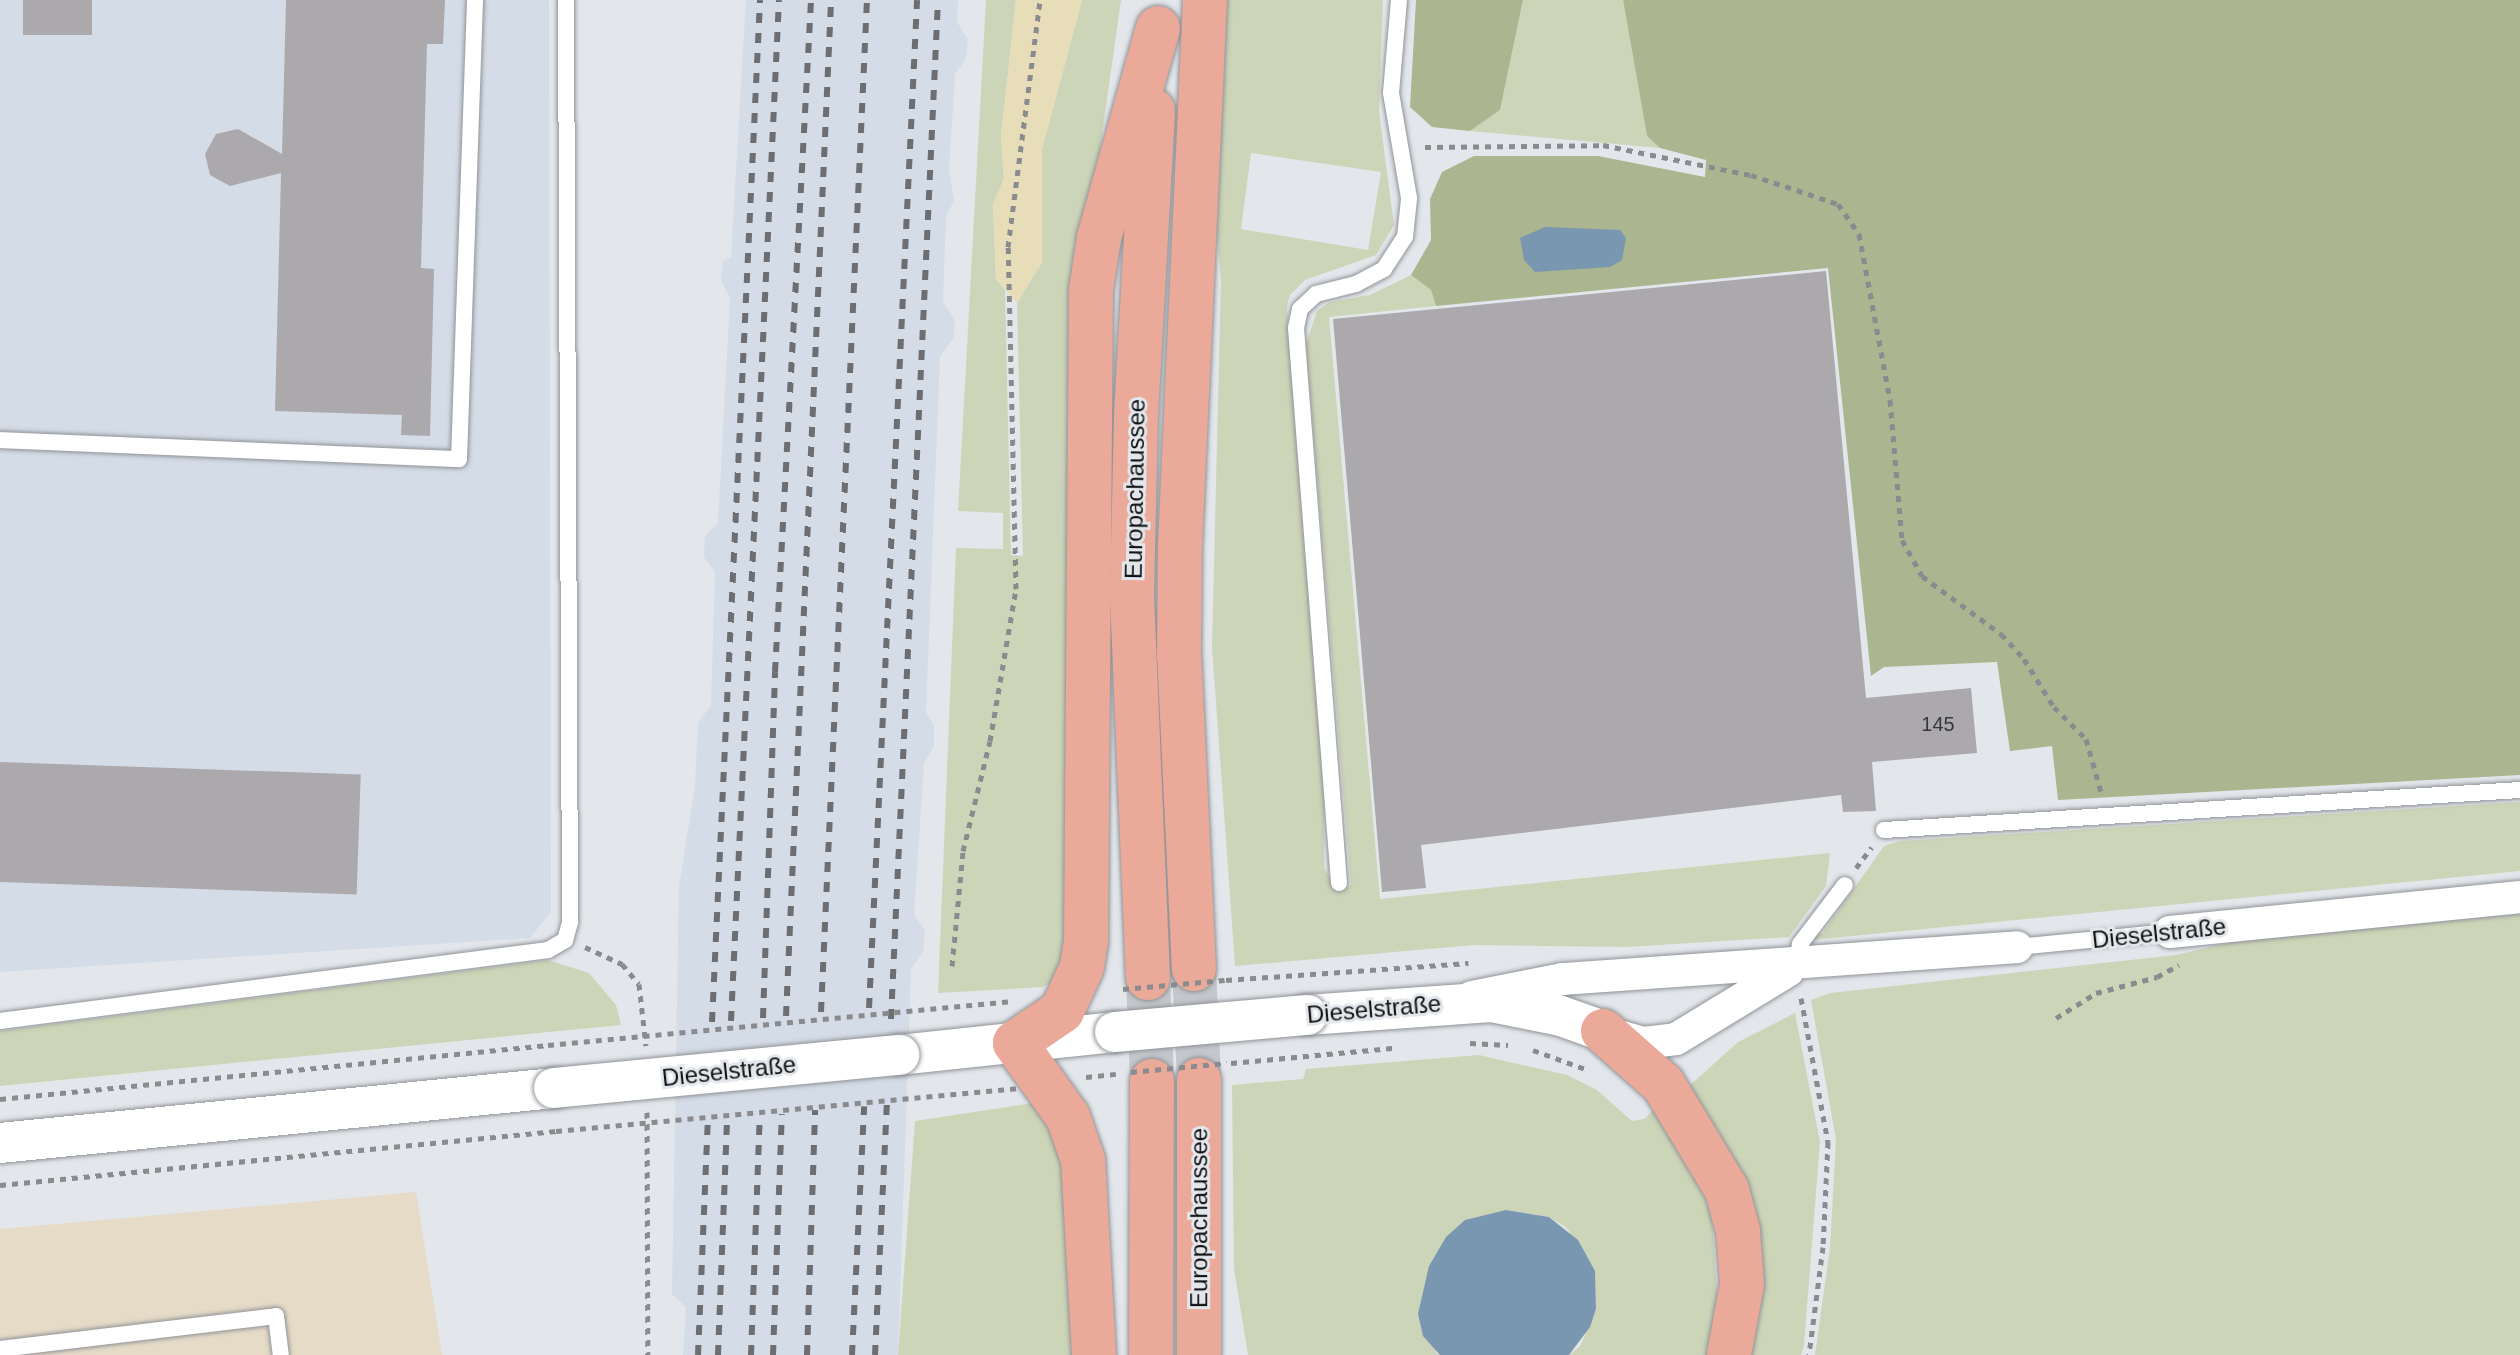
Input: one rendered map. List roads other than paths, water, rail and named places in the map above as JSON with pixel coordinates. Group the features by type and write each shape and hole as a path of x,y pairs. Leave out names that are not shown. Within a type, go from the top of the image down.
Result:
{"main road":[{"name":"Europachaussee","path":"1194,969 1179,655 1180,546 1205,0"},
{"name":"Europachaussee","path":"1136,984 1132,593 1136,416 1158,14"},
{"path":"1094,1355 1083,1160 1068,1117 1014,1022 1062,1011 1082,967 1086,943 1091,290 1099,238 1158,14"},
{"path":"1603,1031 1663,1084 1727,1190 1738,1231 1742,1284 1729,1355"},
{"name":"Europachaussee","path":"1141,1076 1151,1355"},
{"name":"Europachaussee","path":"1199,1080 1199,1355"},
{"path":"1199,1281 1228,1355"}],"street":[{"name":"Dieselstraße","path":"2170,932 2520,897"},
{"name":"Dieselstraße","path":"0,1143 554,1088 1014,1022 1115,1032 1458,1002 1563,979 1798,965 2017,947"},
{"name":"Dieselstraße","path":"1458,1002 1523,1006 1644,1043 1676,1039 1798,965"}],"lane":[{"path":"0,440 459,459 475,0"},
{"path":"0,1021 548,950 565,940 570,922 566,0"},
{"path":"1339,883 1296,328 1300,309 1316,294 1356,284 1384,269 1405,237 1409,198 1391,93 1399,0"},
{"path":"1884,830 2520,790"},
{"path":"1798,965 1800,944 1845,885"},
{"name":"Dieselstraße","path":"2017,947 2170,932"},
{"path":"0,1349 276,1316 281,1355"}],"water":[{"path":"1545,227 1620,230 1626,238 1622,260 1610,267 1535,272 1524,260 1520,238"},
{"path":"1506,1210 1549,1217 1578,1240 1595,1271 1596,1309 1590,1327 1569,1355 1440,1355 1423,1336 1418,1314 1429,1266 1446,1237 1465,1220"}],"tunnel":[{"path":"1194,969 1199,1080"},
{"path":"1148,978 1152,1081"}],"railway":[{"path":"712,1022 760,0"},
{"path":"731,1021 779,0"},
{"path":"763,1018 775,672 811,0"},
{"path":"786,1016 831,0"},
{"path":"821,1012 867,0"},
{"path":"869,1008 917,0"},
{"path":"891,1019 938,0"},
{"path":"875,1355 887,1104"},
{"path":"852,1355 864,1106"},
{"path":"807,1355 815,1110"},
{"path":"773,1355 782,1114"},
{"path":"751,1355 760,1115"},
{"path":"718,1355 727,1118"},
{"path":"698,1355 708,1120"}]}
